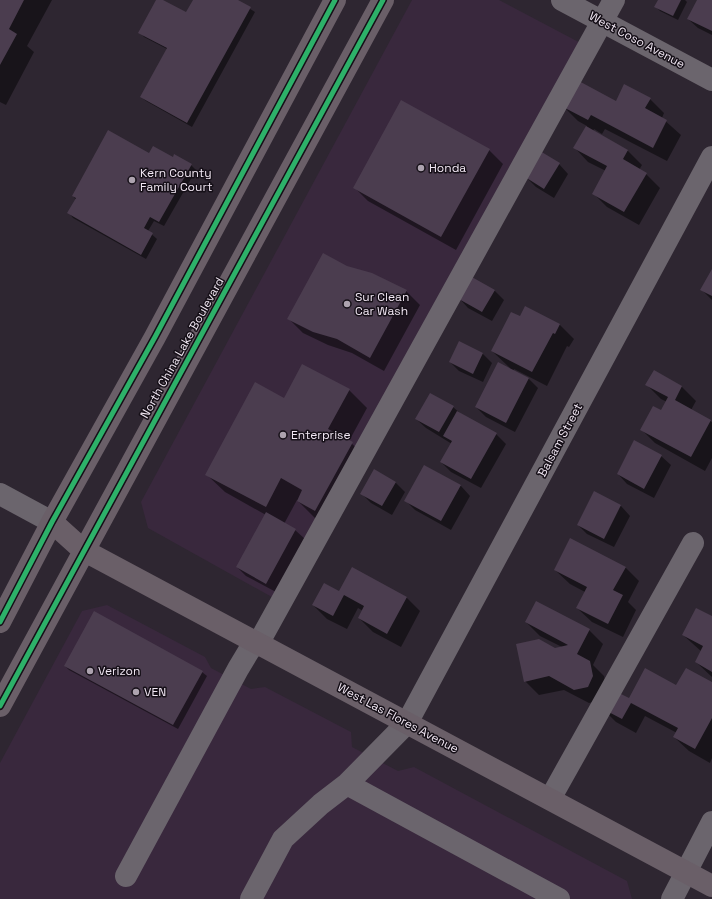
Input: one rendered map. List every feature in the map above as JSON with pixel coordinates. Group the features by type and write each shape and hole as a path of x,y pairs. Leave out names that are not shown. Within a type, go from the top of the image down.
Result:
{"main road":[{"path":"0,622 52,522 162,323 335,0"},
{"name":"North China Lake Boulevard","path":"0,706 83,550 382,0"},
{"name":"West Las Flores Avenue","path":"52,522 83,550 712,886"}],"street":[{"name":"West Coso Avenue","path":"562,0 712,80"},
{"path":"126,876 246,656 250,649 258,644 614,0"},
{"name":"Balsam Street","path":"251,899 283,839 321,804 346,784 407,723 712,157"},
{"path":"0,494 52,522"},
{"path":"550,799 693,543"},
{"path":"346,784 559,899"},
{"path":"672,899 712,822"}],"shaded area":[{"path":"412,0 499,0 590,48 288,606 148,528 141,502"},
{"path":"107,605 205,657 211,668 251,689 265,687 351,732 352,747 398,771 414,767 627,881 632,899 0,899 0,763 82,611"}],"building":[{"path":"0,0 24,0 9,29 17,34 0,65"},
{"path":"156,0 163,0 186,12 193,0 238,0 251,7 187,123 140,97 167,48 138,33"},
{"path":"658,0 681,0 673,16 654,7"},
{"path":"697,0 712,0 712,31 687,19"},
{"path":"577,80 616,101 624,84 651,98 645,108 667,120 653,148 591,115 588,120 563,107"},
{"name":"Honda","path":"401,100 490,149 441,237 353,188"},
{"path":"586,126 628,150 623,159 647,173 624,212 592,194 607,166 573,148"},
{"name":"Kern County Family Court","path":"108,130 149,153 153,146 173,157 174,154 192,164 159,222 150,217 144,228 153,233 141,255 67,213 76,198 72,196"},
{"path":"540,151 560,163 544,189 525,177"},
{"name":"Sur Clean Car Wash","path":"323,253 347,266 372,273 407,290 370,358 337,339 313,332 287,319"},
{"path":"712,269 712,296 700,290"},
{"path":"470,276 495,290 482,312 457,298"},
{"path":"525,306 560,324 555,334 553,333 532,372 491,351 511,312 520,316"},
{"path":"459,341 483,353 473,374 449,362"},
{"path":"498,362 529,378 506,423 475,407"},
{"name":"Enterprise","path":"302,364 350,389 328,429 353,442 315,511 297,501 302,490 281,478 266,507 205,475 255,382 284,398"},
{"path":"654,370 682,386 675,400 711,420 691,457 640,430 653,406 661,410 668,397 645,385"},
{"path":"430,393 454,406 439,432 415,419"},
{"path":"457,411 497,433 471,479 440,462 452,441 443,436"},
{"path":"634,440 662,455 644,489 617,474"},
{"path":"424,465 461,485 441,521 404,501"},
{"path":"374,469 396,482 382,506 360,494"},
{"path":"594,491 621,505 604,539 577,525"},
{"path":"266,512 296,529 266,584 236,567"},
{"path":"570,538 626,567 613,590 623,595 608,624 576,608 587,587 554,570"},
{"path":"352,567 407,597 387,634 358,618 364,606 344,595 333,616 312,605 324,583 339,591"},
{"path":"536,601 590,629 577,654 590,661 593,676 588,687 574,690 549,676 524,682 516,644 539,639 555,648 568,645 525,622"},
{"path":"696,608 712,616 712,672 695,662 703,646 682,635"},
{"path":"94,611 203,671 173,725 64,666"},
{"path":"645,668 676,685 686,668 712,682 712,718 695,749 673,737 678,728 631,703 622,719 601,708 611,689 629,698"}],"cycle path":[{"path":"0,622 52,522 155,337 335,0"},
{"path":"0,706 383,0"}],"place":[{"name":"Honda","path":"421,168"},
{"name":"Kern County Family Court","path":"132,180"},
{"name":"Sur Clean Car Wash","path":"347,304"},
{"name":"Enterprise","path":"283,435"},
{"name":"Verizon","path":"90,671"},
{"name":"VEN","path":"136,692"}]}
